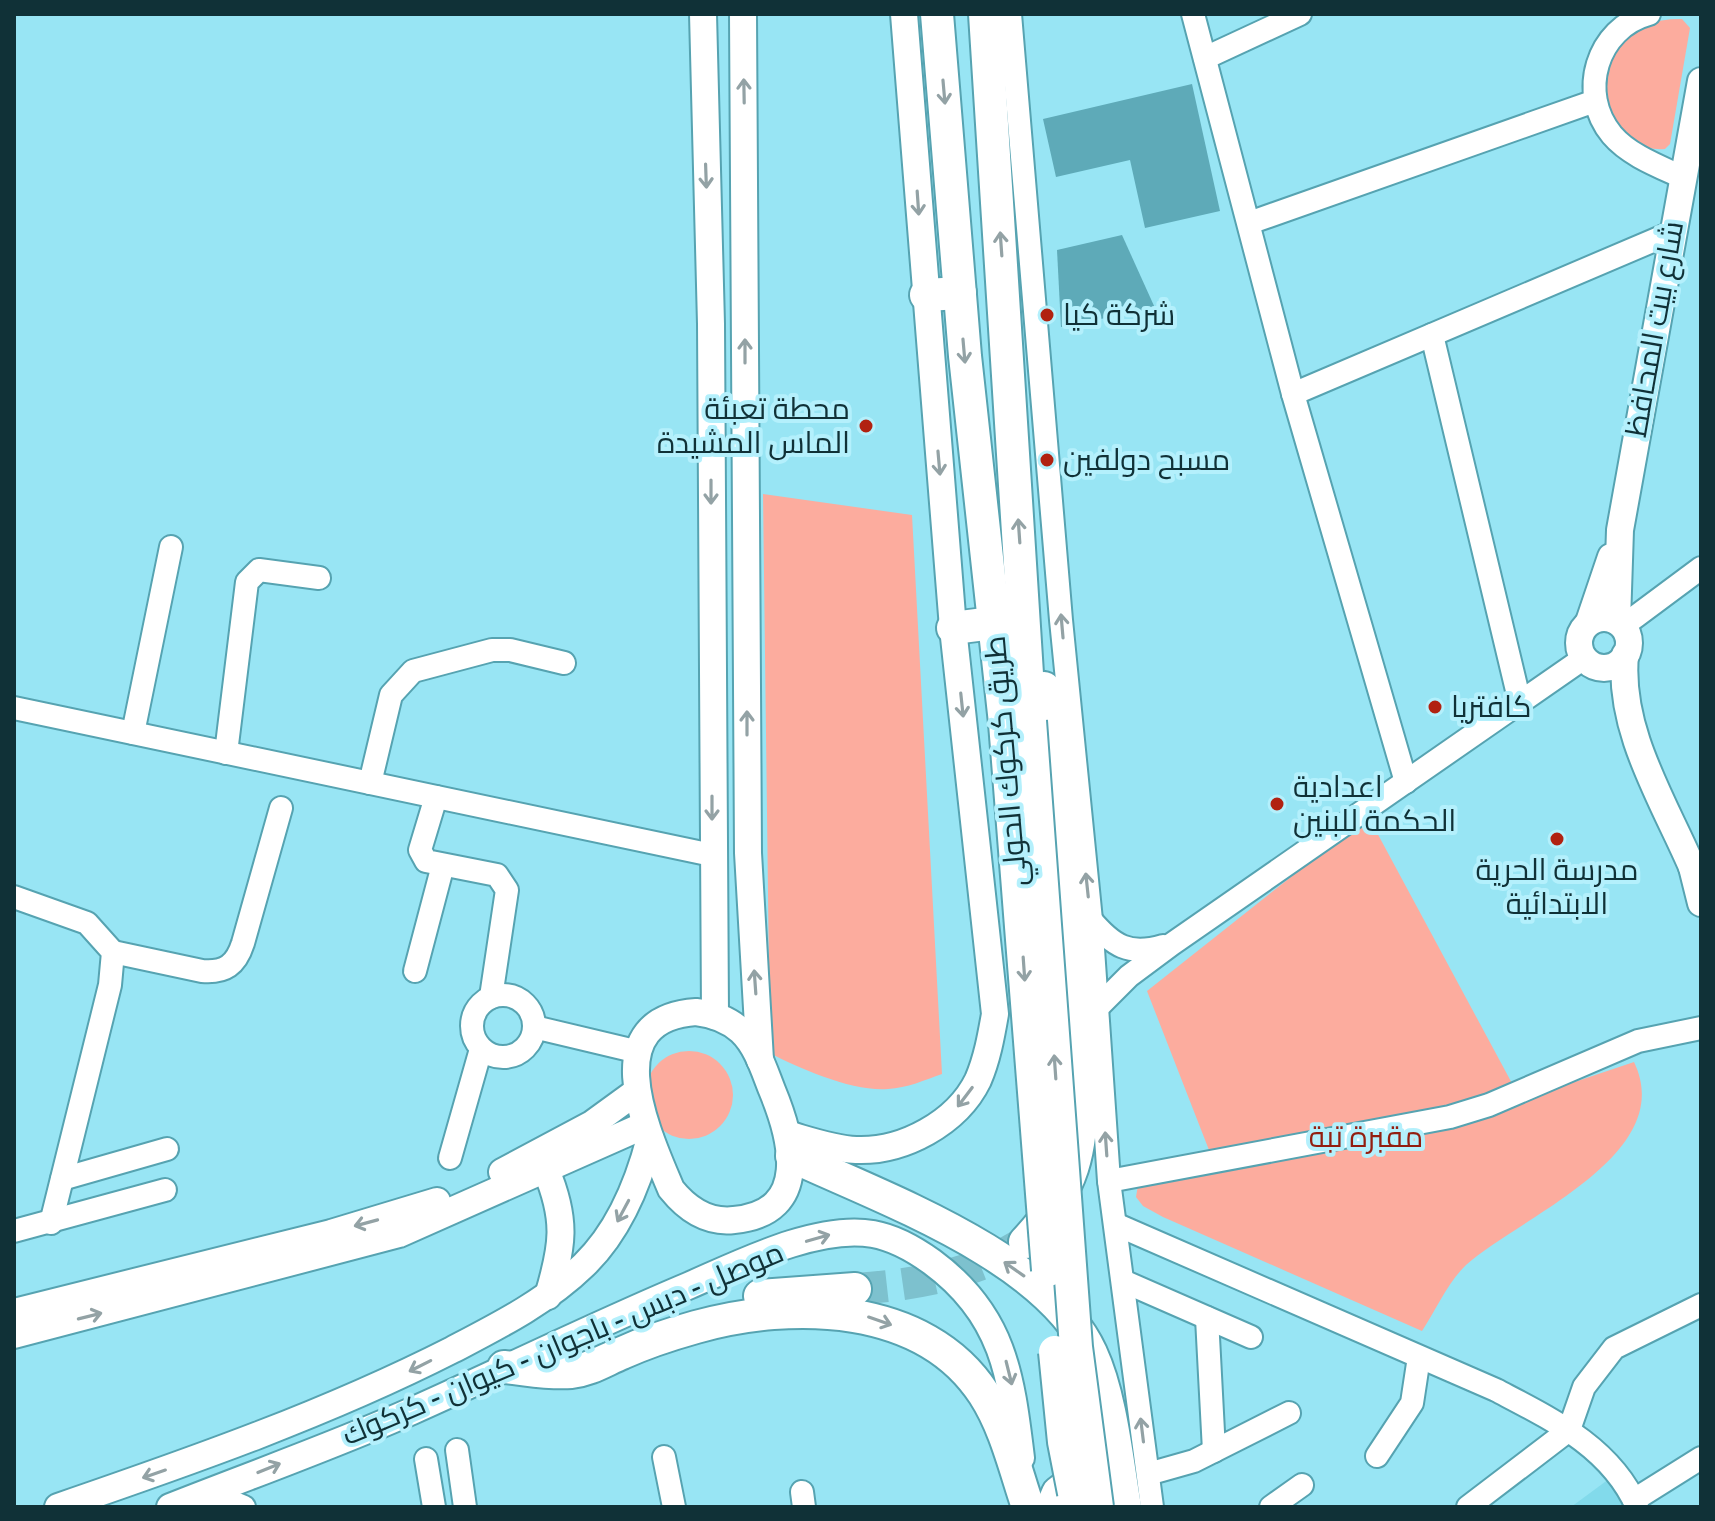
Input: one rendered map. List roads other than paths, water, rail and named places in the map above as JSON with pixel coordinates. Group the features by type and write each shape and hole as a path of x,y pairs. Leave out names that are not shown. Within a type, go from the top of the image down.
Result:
{"highway":[{"name":"طريق كركوك الحولي","path":"937,14 960,293 993,623 1017,722 1076,1347 1097,1507"},
{"name":"طريق كركوك الحولي","path":"985,14 1025,655 1017,722 1059,1403 1077,1507"},
{"path":"926,295 960,293"},
{"path":"953,628 993,623"},
{"path":"1025,655 1047,694 1050,707 1082,1080 1082,1120 1066,1191 1025,1242"},
{"path":"791,1145 985,1250 1049,1295 1066,1313 1086,1343 1100,1377 1125,1507"},
{"path":"517,1361 579,1349 694,1308 729,1300 855,1289"},
{"path":"517,1361 572,1372 592,1367 667,1336 741,1318 842,1313 867,1316 938,1348 970,1375 999,1420 1035,1505 1063,1487 1078,1482 1101,1491 1114,1507"}],"main road":[{"path":"703,14 711,340 715,1016"},
{"path":"743,14 748,853 760,1060"},
{"path":"791,1145 856,1150 892,1146 926,1133 955,1111 977,1082 989,1049 995,1014 953,628 904,14"},
{"name":"شارع بيت المحافظ","path":"1629,722 1606,695 1579,639 1589,622 1620,530 1671,233 1700,97"},
{"name":"شارع بيت المحافظ","path":"1620,530 1620,624 1628,635 1623,689 1629,722 1696,872 1701,903"},
{"path":"1589,622 1608,618 1620,624"},
{"path":"1588,661 1610,667 1625,655"},
{"path":"712,855 748,853"},
{"path":"696,1012 715,1016 740,1031 760,1060 791,1145 789,1179 778,1198 752,1217 728,1221 702,1215 680,1200 671,1189 636,1092 639,1052 651,1031 671,1017 696,1012"},
{"path":"14,1335 335,1242 485,1181 592,1124 636,1092"},
{"path":"14,1312 335,1242 399,1234 546,1170 586,1148 648,1132"},
{"path":"58,1507 223,1450 392,1380 548,1296 586,1264 619,1221 642,1169 648,1132"},
{"path":"546,1170 562,1226 560,1257 548,1296"},
{"path":"728,1221 745,1262"},
{"name":"موصل - دبس - باجوان - كيوان - كركوك","path":"170,1507 410,1412 517,1361 745,1262 811,1239 851,1232 891,1239 948,1274 983,1312 1006,1359 1035,1505"}],"street":[{"path":"1010,14 1063,636 1091,920 1109,1181 1152,1507"},
{"path":"1193,14 1293,394 1406,782"},
{"path":"1205,58 1300,14"},
{"path":"1649,14 1610,21 1594,81 1595,101 1611,134 1627,149 1682,177"},
{"path":"1249,223 1595,101"},
{"path":"1293,394 1671,233"},
{"path":"1432,335 1520,703"},
{"path":"133,733 171,547"},
{"path":"1620,624 1701,568"},
{"path":"226,753 247,582 259,570 319,578"},
{"path":"370,783 391,695 413,671 492,650 510,650 564,663"},
{"path":"1097,1008 1129,976 1172,944 1520,703 1588,661"},
{"path":"14,708 712,855"},
{"path":"436,797 420,850 426,861 497,875 504,881 507,900 491,997"},
{"path":"14,897 87,923 113,952 216,972 229,967 239,956 281,808"},
{"path":"415,971 443,865"},
{"path":"1091,920 1111,942 1130,951 1172,944"},
{"path":"51,1223 110,985 113,952"},
{"path":"450,1158 481,1049 471,1024 477,1008 491,997 509,995 524,1003 534,1027 528,1044 514,1055 497,1057 481,1049"},
{"path":"534,1027 639,1052"},
{"path":"1109,1181 1450,1117 1489,1105 1638,1041 1701,1028"},
{"path":"62,1179 167,1149"},
{"path":"14,1231 165,1190"},
{"path":"1115,1224 1496,1390 1569,1430 1603,1458 1636,1503 1701,1458"},
{"path":"1123,1281 1251,1337"},
{"path":"1468,1507 1569,1430 1584,1387 1614,1348 1701,1305"},
{"path":"1207,1318 1214,1451"},
{"path":"1377,1456 1412,1403 1419,1357"},
{"path":"1148,1474 1180,1466 1289,1413"},
{"path":"457,1450 465,1507"},
{"path":"664,1457 674,1507"},
{"path":"426,1459 434,1507"},
{"path":"1271,1507 1302,1485"},
{"path":"208,1492 244,1507"}],"tunnel":[{"path":"855,1289 940,1277 981,1264 1020,1245"}],"place":[{"name":"شركة كيا","path":"1047,315"},
{"name":"محطة تعبئة الماس المشيدة","path":"866,426"},
{"name":"مسبح دولفين","path":"1047,460"},
{"name":"کافتریا","path":"1435,707"},
{"name":"اعدادية الحكمة للبنين","path":"1277,804"},
{"name":"مدرسة الحرية الابتدائية","path":"1557,839"}],"park label":[{"name":"مقبرة تبة","path":"1366,1137"}]}
